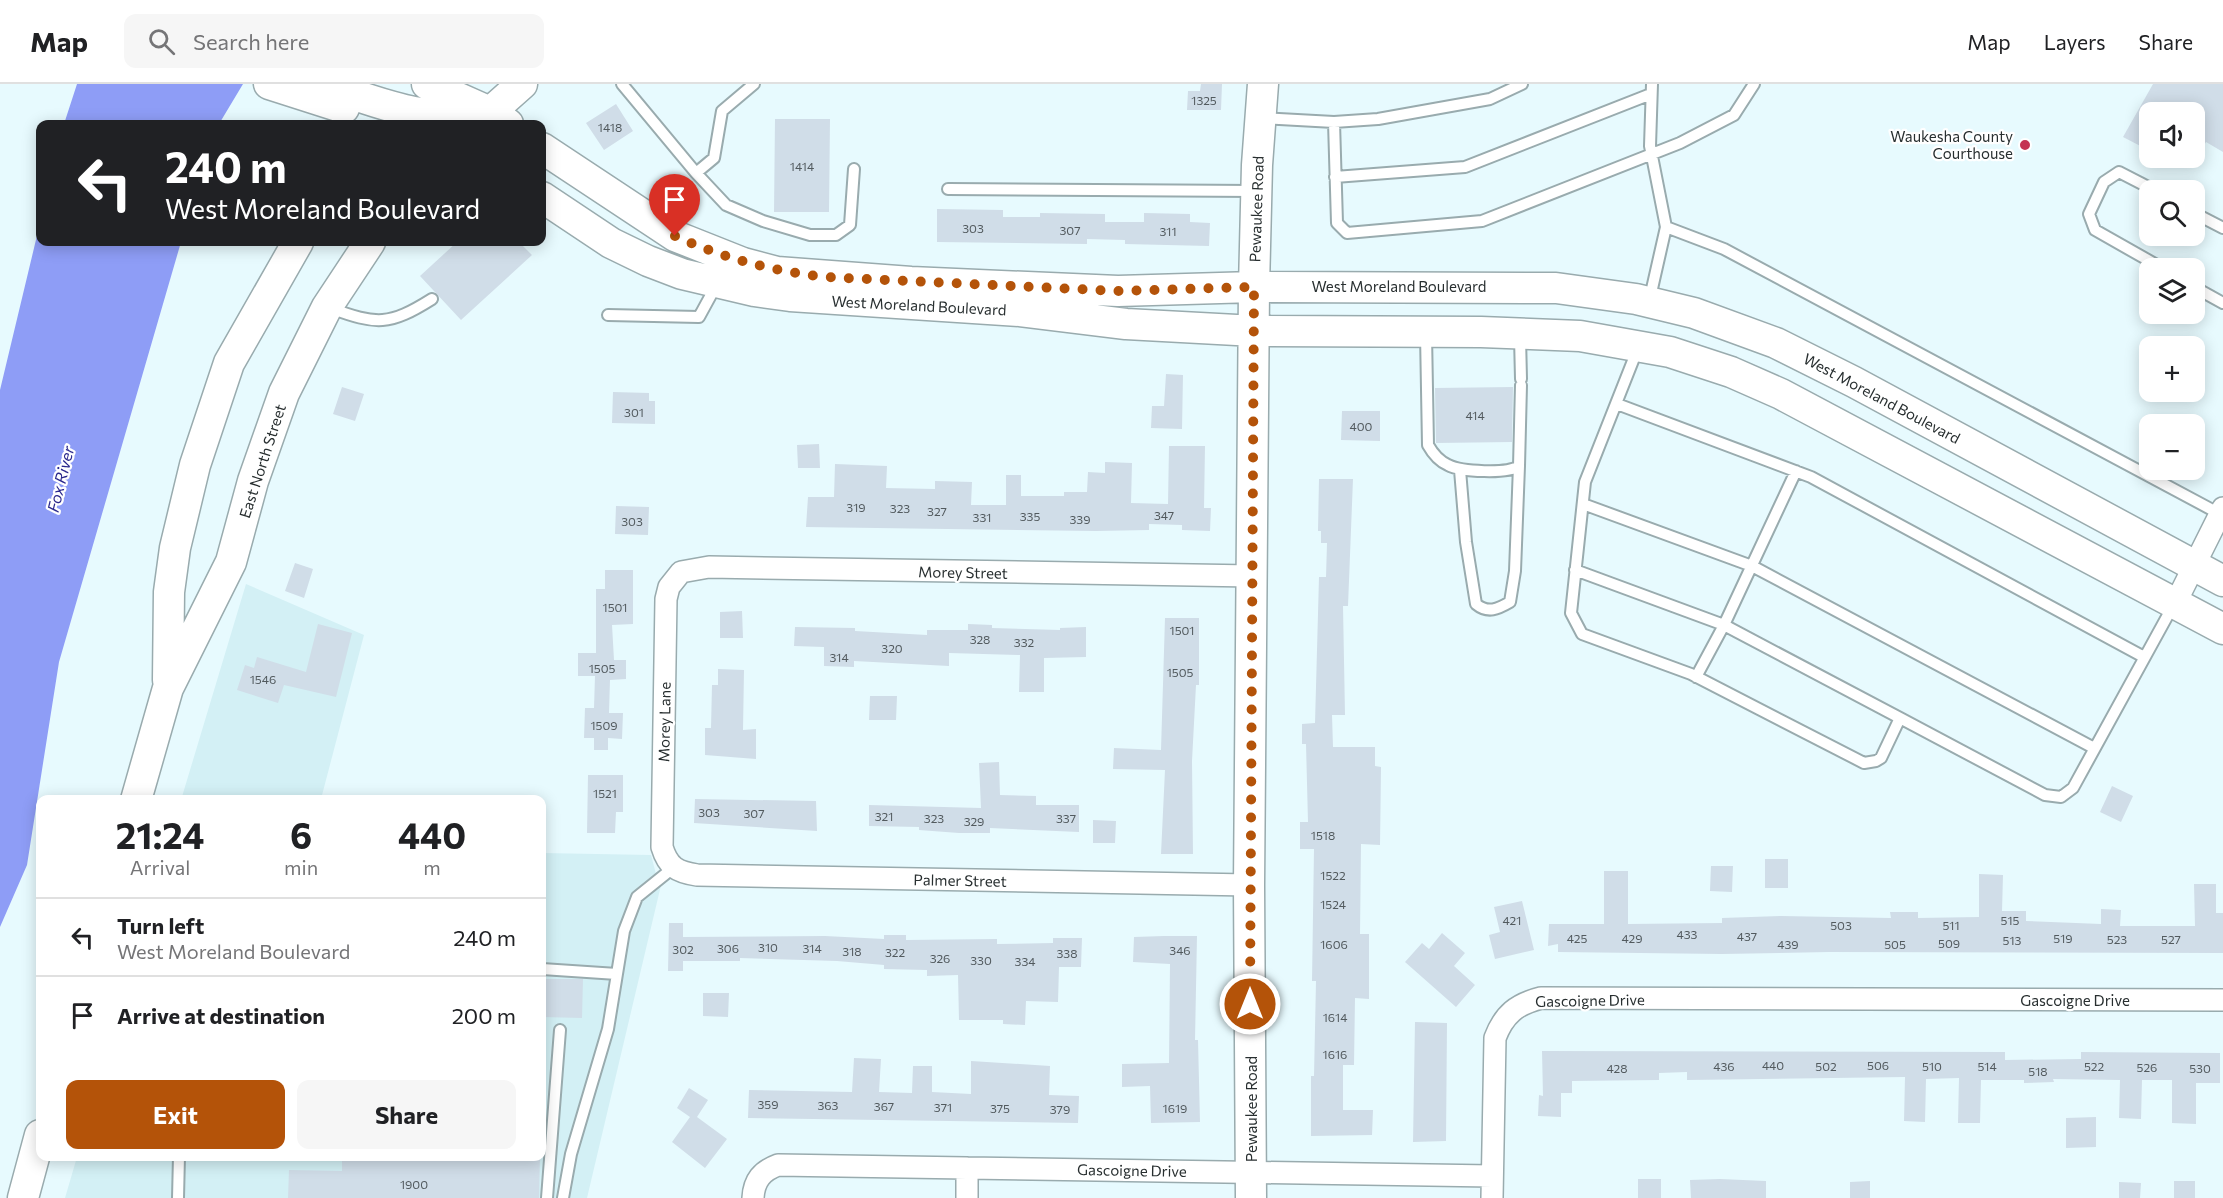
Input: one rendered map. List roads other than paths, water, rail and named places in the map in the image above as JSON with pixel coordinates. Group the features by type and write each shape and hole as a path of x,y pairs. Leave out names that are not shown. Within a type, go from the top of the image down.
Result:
{"street":[{"path":"323,84 392,120"},
{"path":"392,120 427,84"},
{"path":"427,84 430,100 427,120"},
{"path":"427,84 491,120"},
{"path":"491,120 522,84"},
{"name":"Pewaukee Road","path":"1251,1185 1249,885 1254,287 1256,191 1263,84"},
{"path":"273,85 392,120 462,117 491,120"},
{"path":"273,85 322,120"},
{"name":"West Moreland Boulevard","path":"546,151 675,236 743,264 777,272 911,282 1118,291 1254,287 1556,288 1649,302 1694,313 1776,343 1865,387 2223,581"},
{"name":"West Moreland Boulevard","path":"546,200 611,243 682,274 717,283 790,296 1020,311 1126,324 1255,331 1520,333 1580,336 1640,345 1731,372 1781,394 2223,629"},
{"name":"East North Street","path":"168,688 169,592 175,548 195,465 229,363 296,246"},
{"path":"266,444 272,378 309,299 347,246"},
{"name":"East North Street","path":"137,795 168,688 231,562 266,444 284,393 327,306 367,246"},
{"path":"1407,286 1415,331"},
{"path":"1640,345 1649,302"},
{"path":"2175,603 2222,511"},
{"name":"Morey Street","path":"676,576 691,568 709,567 1252,576"},
{"name":"Morey Lane","path":"673,868 666,860 662,847 666,599 676,576"},
{"name":"Palmer Street","path":"673,868 697,875 1249,885"},
{"name":"Gascoigne Drive","path":"753,1198 755,1184 760,1175 778,1165 967,1167 1251,1185 1492,1176 1495,1038 1500,1025 1515,1007 1541,998 2223,1000"},
{"path":"23,1198 36,1150"},
{"path":"966,1198 967,1167"},
{"path":"1492,1176 1492,1198"}],"lane":[{"path":"622,84 696,173 726,205 754,217 810,235 836,236 850,225 854,169"},
{"path":"696,173 714,158 722,111 754,84"},
{"path":"1260,118 1334,122 1378,119 1490,99 1522,84"},
{"path":"1334,122 1337,223 1347,233 1482,221 1652,156 1734,115 1754,84"},
{"path":"1335,177 1465,167 1652,89 1652,156 1666,227 1649,302"},
{"path":"2139,182 2119,172 2104,182 2089,214 2095,230 2144,258"},
{"path":"948,189 1256,191"},
{"path":"2205,219 2223,228"},
{"path":"1666,227 1724,249 2222,511"},
{"path":"608,315 699,317 717,283"},
{"path":"2205,293 2223,303"},
{"path":"327,306 351,315 382,321 408,315 432,299"},
{"path":"1415,331 1428,445 1434,455 1460,470 1511,471 1519,466"},
{"path":"1460,470 1466,542 1476,604 1482,609 1492,611 1510,602 1516,545 1521,382 1520,333"},
{"path":"1640,345 1617,404 1598,444 1585,482 1571,613 1582,634 1696,676 1864,763 1881,758 1900,718"},
{"path":"1617,404 1812,477 2144,657"},
{"path":"1696,676 1724,625 1796,471"},
{"path":"1583,504 1752,566 2094,748"},
{"path":"1575,570 1724,625 1985,765 2052,797 2061,797 2070,793 2175,603"},
{"path":"563,1198 571,1154 608,1029 624,932 637,897 673,868"},
{"path":"546,969 617,974"},
{"path":"547,1198 560,1030"},
{"path":"178,1198 179,1161"}],"water":[{"path":"77,84 243,84 221,120 65,120"},
{"name":"Fox River","path":"36,240 36,246 180,246 59,662 38,795 36,795 27,865 0,927 0,390"}],"place":[{"name":"Waukesha County Courthouse","path":"2025,145"}]}
